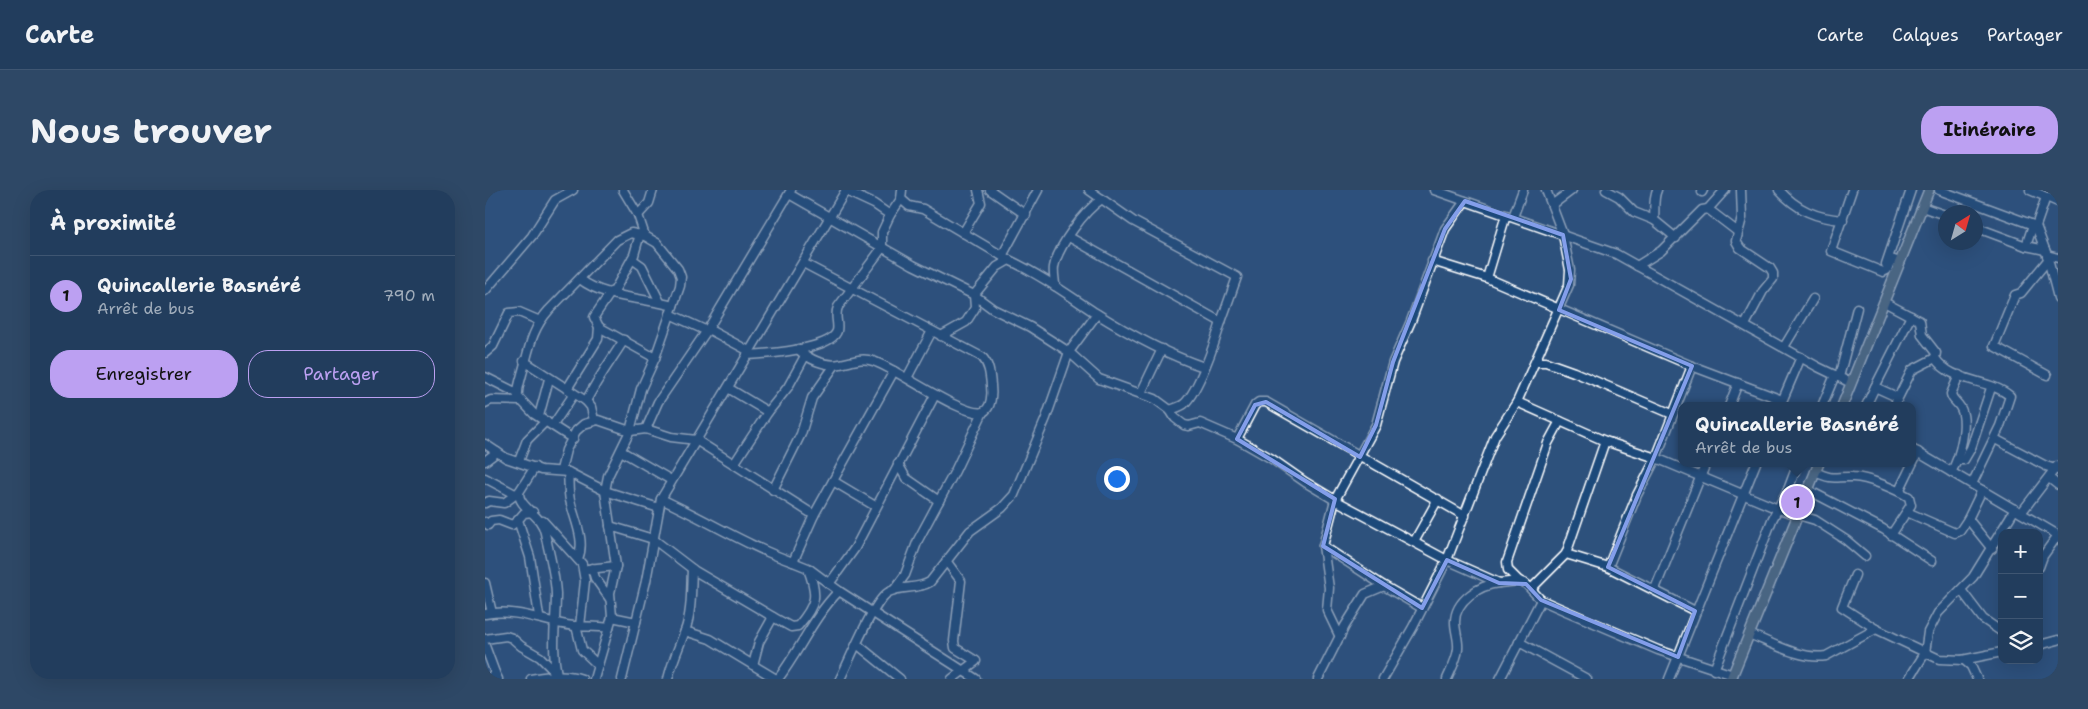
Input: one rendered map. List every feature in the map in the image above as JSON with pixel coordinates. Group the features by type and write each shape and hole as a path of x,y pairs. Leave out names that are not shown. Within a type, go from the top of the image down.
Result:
{"main road":[{"path":"1844,402 1929,190"},
{"path":"1732,677 1817,468"}],"street":[{"path":"485,290 532,236 555,200 573,190"},
{"path":"567,389 597,342 599,327 594,317 612,293 632,259 643,235 638,215 623,190"},
{"path":"638,215 649,203 653,190"},
{"path":"670,314 707,330 748,353 798,349 823,342 835,334 837,328 835,312 841,302 852,290 882,248 882,232 890,214 901,199 902,190"},
{"path":"963,233 981,203 978,190"},
{"path":"990,190 1026,215"},
{"path":"941,336 960,326 972,314 975,308 974,295 1006,258 1039,190"},
{"path":"1089,190 1133,221 1237,277 1204,367 1185,403 1170,410"},
{"path":"1434,190 1607,250 1745,325 1801,358 1851,382"},
{"path":"1487,278 1509,216 1523,190"},
{"path":"1383,679 1423,608 1447,560 1495,436 1517,402 1528,373 1536,362 1571,279 1563,235 1546,190"},
{"path":"1552,205 1572,190"},
{"path":"1606,190 1619,197 1634,212 1654,220 1676,238"},
{"path":"1654,220 1656,203 1654,196 1657,190"},
{"path":"1637,266 1655,256 1676,238 1702,210 1708,209 1725,190"},
{"path":"1741,190 1742,218 1737,241 1740,248 1771,268 1773,272 1773,279 1763,291 1745,325"},
{"path":"1779,190 1803,211 1821,218 1843,220"},
{"path":"1852,190 1843,220 1835,233 1831,250 1883,272"},
{"path":"1883,272 1911,190"},
{"path":"1939,190 2034,226 2047,255 2058,298"},
{"path":"2031,190 2058,202"},
{"path":"622,679 646,580 661,499 671,480 846,191 867,200 890,214"},
{"path":"646,428 658,402 707,330 790,192 882,248 943,281 974,295 993,309 1030,328 1069,352 1099,379 1141,393 1170,410 1175,418 1184,425 1200,424 1237,440 1272,459 1335,500 1447,560 1499,583"},
{"path":"2026,246 2046,197"},
{"path":"901,199 909,206 923,209 1055,286 1097,314 1163,349 1204,367"},
{"path":"1055,286 1055,265 1069,237 1082,216 1102,199"},
{"path":"1340,637 1327,610 1329,588 1323,546 1335,500 1376,425 1393,362 1415,310 1432,261 1445,229 1465,201"},
{"path":"1922,207 1938,213"},
{"path":"1708,209 1738,232"},
{"path":"1983,230 2058,258"},
{"path":"519,397 524,361 539,320 617,240 627,234 643,235 657,243 678,269 680,286 655,358 641,389 631,431 609,476 605,491 616,566 610,599 613,617 594,679"},
{"path":"1069,237 1221,322"},
{"path":"2047,255 2021,293 2015,295 1994,346 2047,375"},
{"path":"632,259 642,266 660,302"},
{"path":"1883,272 1887,270 1891,259 1900,262"},
{"path":"1432,261 1487,278 1692,366 1738,383 1779,402"},
{"path":"803,263 985,360 992,388 989,405 983,412 939,501 917,540 905,575 894,590"},
{"path":"580,279 595,290 641,300 650,299 673,306"},
{"path":"1784,347 1813,299"},
{"path":"1885,302 1921,322 1922,335 1935,353 1935,358 1941,367 1959,376 2002,391 2010,398 1995,439 1972,484"},
{"path":"1824,402 1837,376 1857,308"},
{"path":"485,352 493,346 509,313 519,312 539,320"},
{"path":"840,679 873,611 885,594 894,590 927,584 947,562 970,531 1002,508 1017,490 1069,352 1097,314"},
{"path":"1868,402 1911,316"},
{"path":"599,327 655,358"},
{"path":"907,378 932,331"},
{"path":"586,401 595,382 624,340"},
{"path":"798,349 805,356 835,364 862,359 881,364 935,395 971,411 983,412"},
{"path":"1141,393 1163,349"},
{"path":"734,464 787,387 805,356"},
{"path":"1781,402 1801,358"},
{"path":"1895,402 1912,370 1935,358"},
{"path":"524,361 549,379 586,401 591,407 594,420"},
{"path":"1536,362 1546,362 1574,372 1672,414"},
{"path":"773,490 801,434 813,398 835,364"},
{"path":"1608,567 1637,495 1656,458 1692,366"},
{"path":"793,562 814,515 894,371"},
{"path":"1951,472 1959,460 1963,439 1962,413 1951,394 1959,376"},
{"path":"485,377 519,397 539,416 573,438"},
{"path":"539,416 549,379"},
{"path":"1731,402 1738,383"},
{"path":"1875,387 1897,397"},
{"path":"728,388 768,412"},
{"path":"1959,460 1964,460 1971,448 1991,388"},
{"path":"519,461 527,440 550,423 574,394"},
{"path":"829,584 855,548 875,506 935,395"},
{"path":"485,403 491,400 519,397"},
{"path":"1237,440 1255,405 1259,402 1266,402 1360,457 1438,498 1465,516"},
{"path":"1517,402 1605,441 1656,458 1743,496 1822,523 1865,556"},
{"path":"577,559 581,552 579,533 570,500 565,471 566,450 579,427 594,420 619,425 631,431 646,428 671,437 696,440 814,515"},
{"path":"1560,421 1551,436 1538,470 1507,562 1508,570 1519,581 1532,588 1541,600 1678,657 1732,677"},
{"path":"1909,679 1925,653 1926,638 1943,607 1973,577 2018,511 2057,468 1995,439"},
{"path":"1532,588 1566,554 1605,441"},
{"path":"486,446 506,458 541,470 565,471 605,491 659,508"},
{"path":"621,451 671,480"},
{"path":"1916,451 2058,535 2043,556"},
{"path":"485,461 497,452"},
{"path":"898,464 906,478 939,501"},
{"path":"485,503 489,501 505,503 517,493 535,467"},
{"path":"1655,589 1704,467"},
{"path":"1669,679 1754,467"},
{"path":"1714,670 1778,509 1797,467"},
{"path":"1899,491 1908,467"},
{"path":"1817,468 1832,478 1855,477 1899,491 1909,497 1912,502 1891,535"},
{"path":"485,478 517,493 521,501 541,519 577,559 583,569 585,581 578,626 582,650 598,665"},
{"path":"2049,478 2058,485"},
{"path":"833,481 875,506"},
{"path":"1808,490 1891,535 1932,561"},
{"path":"1907,512 1956,533 1968,519 1982,490"},
{"path":"1414,542 1438,498"},
{"path":"661,499 705,519 727,532 808,568 839,592 873,611 976,679"},
{"path":"485,522 488,526 491,521 499,520 512,525 524,513 533,512"},
{"path":"541,519 553,564 556,594 553,648 557,674"},
{"path":"1968,519 1992,549"},
{"path":"519,520 530,557 539,616"},
{"path":"610,526 653,539 692,569 791,627 798,626 812,605 816,587 808,568"},
{"path":"1323,546 1384,586 1423,608"},
{"path":"1566,554 1608,567 1655,589 1695,611"},
{"path":"947,562 961,581 953,641 955,648 976,661 952,679"},
{"path":"583,569 616,566"},
{"path":"592,568 595,578 610,599"},
{"path":"669,679 678,645 685,631 692,569"},
{"path":"1855,575 1842,607 1876,629 1925,653 1944,660 1962,660 1998,653"},
{"path":"1447,679 1458,649 1455,620 1458,611 1470,594 1488,584 1519,581"},
{"path":"485,583 489,614 501,612 539,616 554,622 609,628"},
{"path":"1318,679 1365,594 1384,586"},
{"path":"1961,590 1976,611 1998,629"},
{"path":"685,631 709,639 773,678 791,662 815,618 839,592"},
{"path":"1500,679 1541,600"},
{"path":"613,617 635,622"},
{"path":"753,665 759,642 773,617"},
{"path":"1749,634 1803,654 1820,657 1826,656 1876,629"},
{"path":"485,639 509,636 540,657 557,674"},
{"path":"2043,644 2058,640"},
{"path":"1519,642 1587,679"},
{"path":"858,645 900,679"},
{"path":"485,646 494,677"},
{"path":"1962,660 1971,666 1977,679"},
{"path":"531,679 557,674 582,679"}],"highlighted area":[{"path":"1465,201 1563,235 1571,279 1559,310 1692,366 1608,567 1695,611 1678,657 1541,600 1526,584 1499,583 1447,560 1422,608 1323,546 1335,499 1237,439 1255,405 1266,402 1360,457 1376,425 1393,362 1445,229"}],"place":[{"name":"Quincallerie Basnéré","path":"1797,502"}]}
